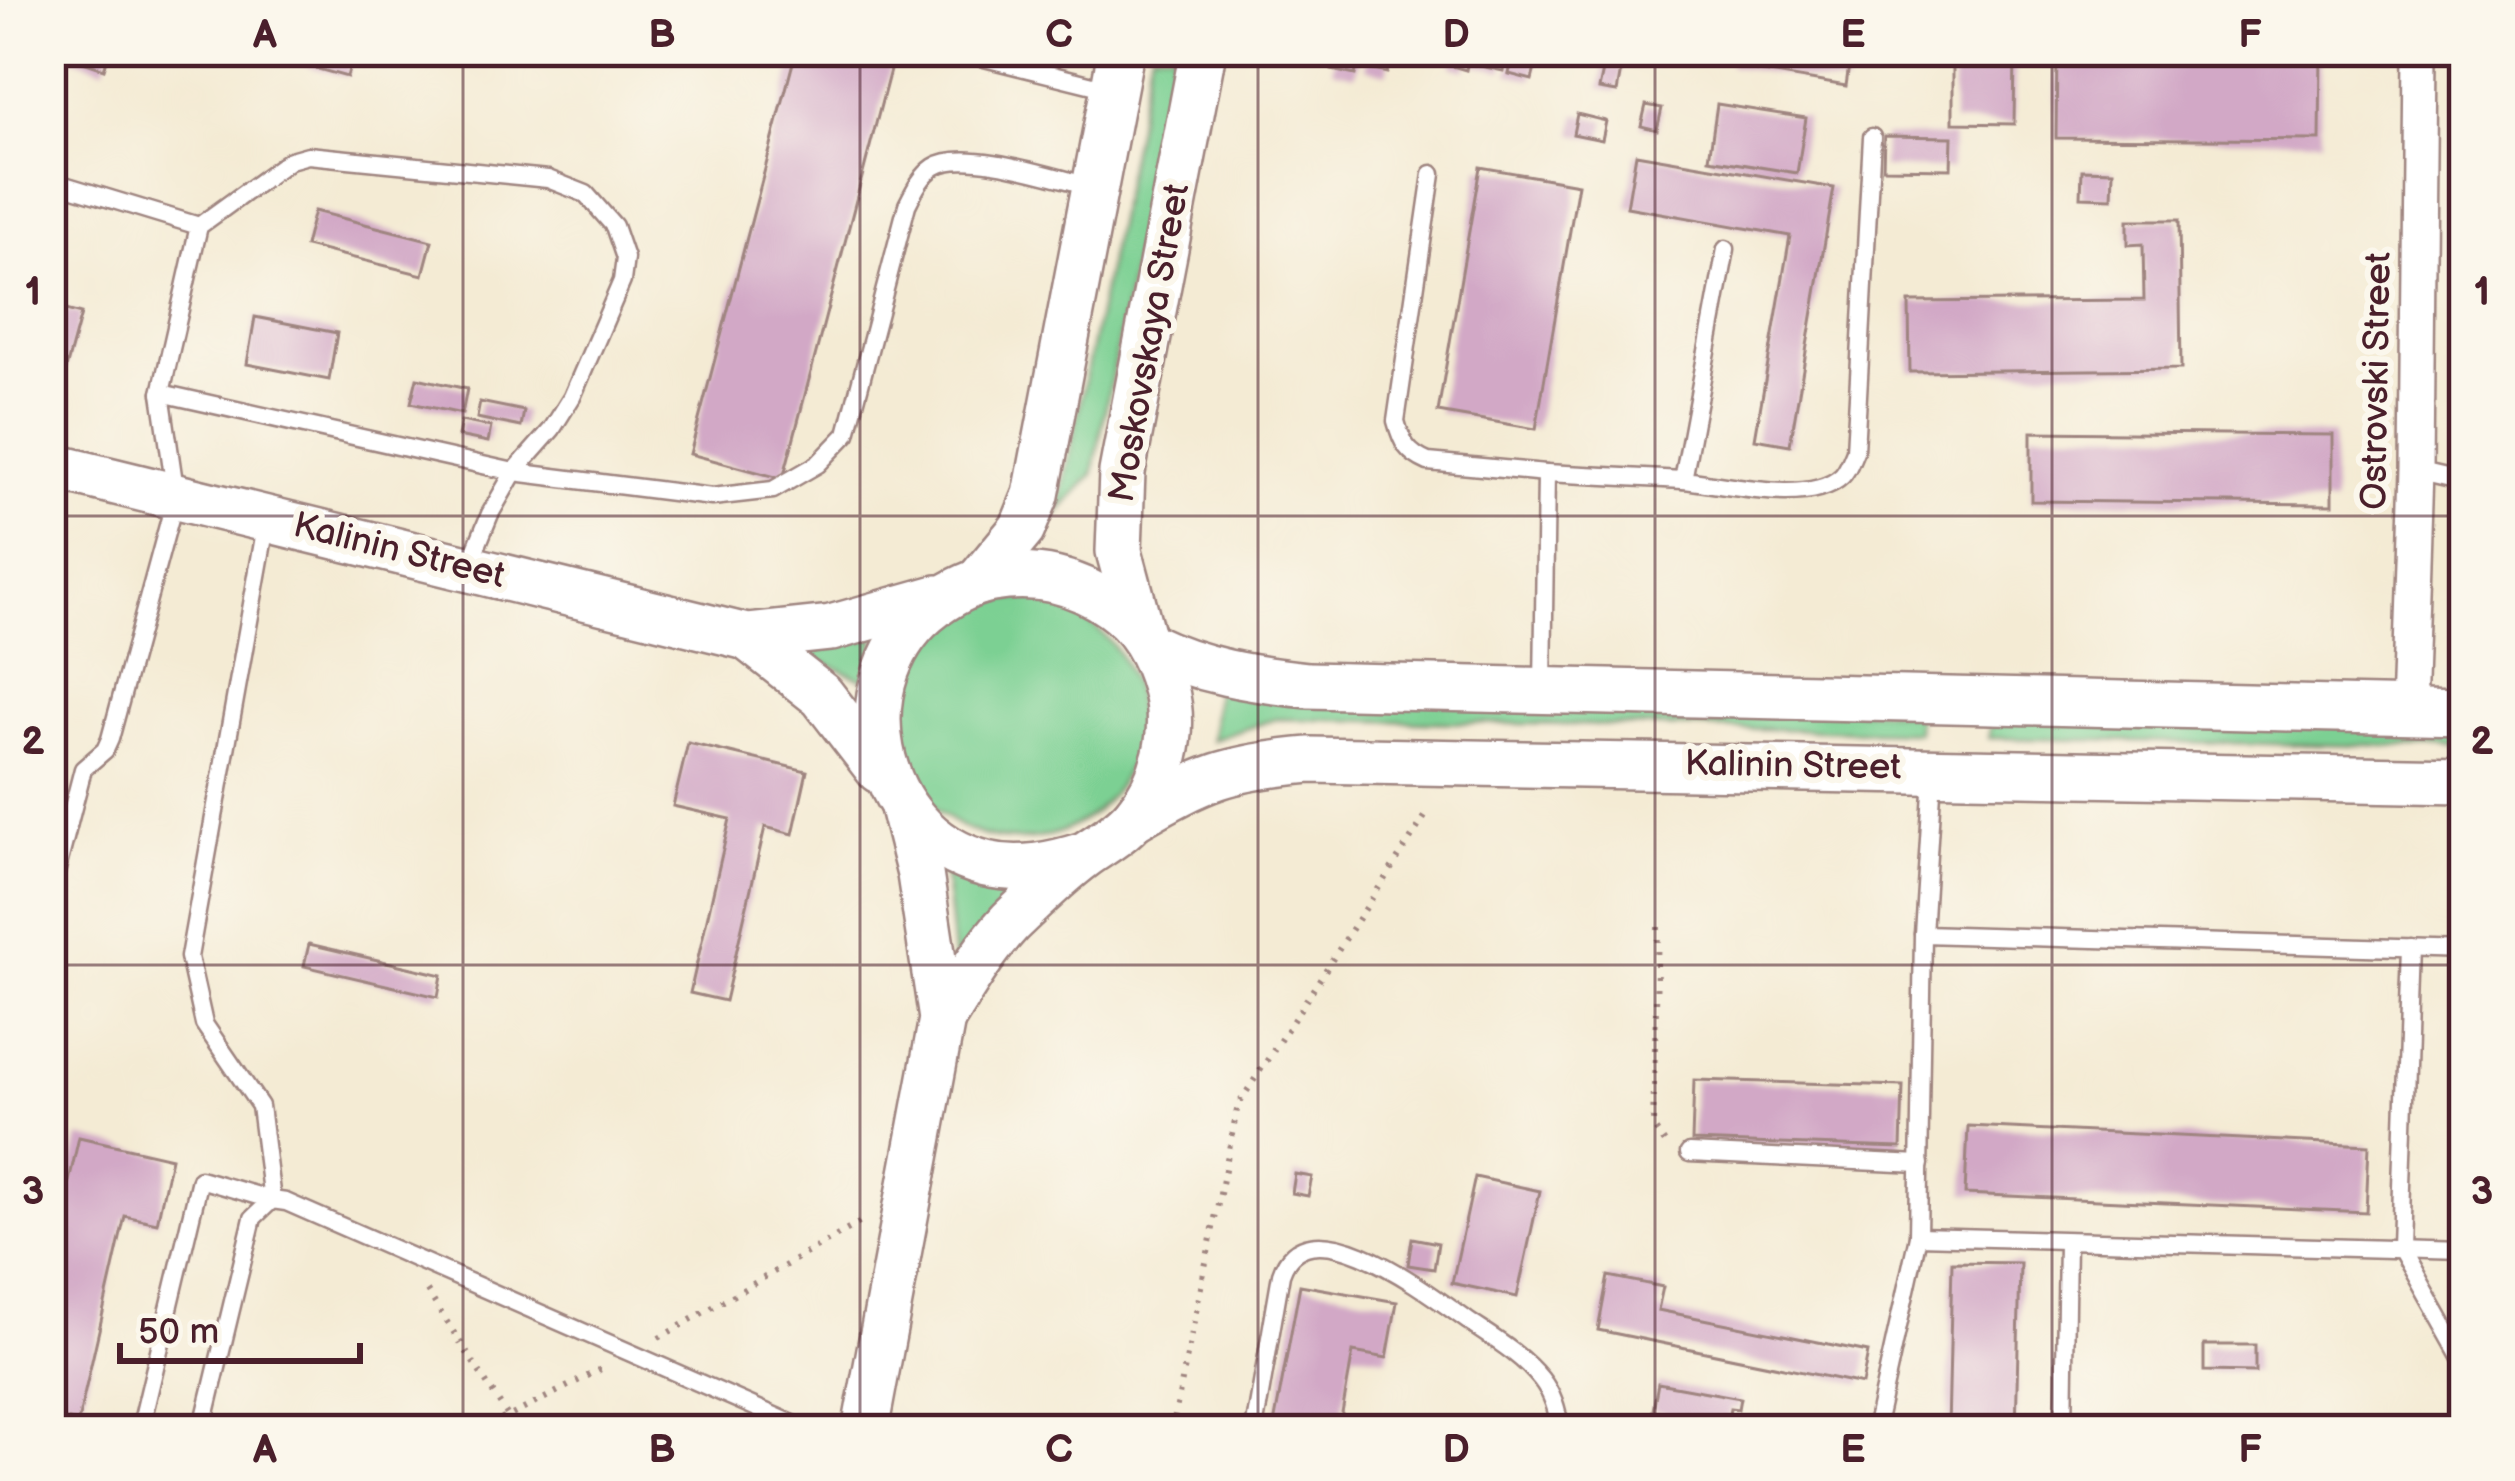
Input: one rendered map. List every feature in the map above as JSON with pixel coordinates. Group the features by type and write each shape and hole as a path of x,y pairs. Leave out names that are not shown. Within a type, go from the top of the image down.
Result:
{"main road":[{"name":"Moskovskaya Street","path":"1145,639 1119,551 1122,472 1203,51"},
{"path":"865,1430 942,1019 920,874 898,798 879,754 876,717 882,679 897,645 921,615 965,587 1022,529 1036,495 1118,71"},
{"name":"Kalinin Street","path":"51,466 748,637 831,628 965,587"},
{"path":"942,1019 1009,924 1084,855 1135,818 1157,783 1169,743 1169,702 1145,639 1123,614 1092,592 1057,579 1020,574 965,587"},
{"name":"Kalinin Street","path":"748,637 822,696 898,798"},
{"name":"Kalinin Street","path":"1145,639 1203,668 1308,686 2464,712"},
{"path":"1934,699 1934,769"},
{"name":"Kalinin Street","path":"1135,818 1195,782 1246,765 1310,760 2464,781"},
{"path":"898,798 925,832 953,851 984,863 1034,867 1084,855"}],"street":[{"name":"Ostrovski Street","path":"2408,711 2416,471 2420,51"}],"lane":[{"path":"956,51 1118,71"},
{"path":"1432,173 1396,421 1410,454 1428,462 1806,494 1828,487 1845,473 1855,451 1872,137"},
{"path":"51,892 83,769 110,740 176,496 161,393 199,226 290,160 308,155 525,174 566,184 586,194 614,226 623,245 622,281 572,397 552,429 514,472 468,568"},
{"path":"161,393 514,472 712,497 773,490 818,464 847,434 908,205 919,182 935,166 953,160 988,163 1095,187"},
{"path":"51,181 199,226"},
{"path":"1683,480 1726,249"},
{"path":"2416,471 2464,482"},
{"path":"1543,690 1546,473"},
{"path":"267,519 189,957 204,1024 260,1106 272,1200"},
{"path":"1876,1430 1918,1236 1923,934 1934,769"},
{"path":"1923,934 2464,950"},
{"path":"2410,948 2400,1247 2464,1361"},
{"path":"1690,1153 1920,1164"},
{"path":"140,1430 200,1179 286,1202 807,1430"},
{"path":"202,1430 253,1218 272,1200"},
{"path":"1918,1236 2464,1251"},
{"path":"2064,1430 2067,1242"},
{"path":"1255,1430 1281,1274 1286,1259 1298,1248 1314,1246 1360,1253 1404,1276 1526,1362 1544,1382 1560,1430"}],"path":[{"path":"1172,1430 1238,1105 1428,812"},
{"path":"1658,927 1653,1126 1670,1148 1690,1153"},
{"path":"467,1430 508,1418 631,1353 909,1194"},
{"path":"403,1252 517,1430"}],"green space":[{"path":"1151,51 1174,51 1093,474 1058,513"},
{"path":"1017,598 1063,607 1103,633 1129,673 1138,719 1129,765 1103,805 1063,831 1017,840 971,831 931,805 905,765 896,719 905,673 931,633 971,607"},
{"path":"875,638 867,681 785,646"},
{"path":"1217,678 1918,713 1917,732 1275,719 1212,740"},
{"path":"1992,714 2464,725 2464,748 1989,738"},
{"path":"944,865 1014,884 955,973"}],"building":[{"path":"51,51 110,51 104,69"},
{"path":"300,51 354,51 347,77 296,63"},
{"path":"474,51 515,51 512,62"},
{"path":"796,51 895,51 783,479 690,454"},
{"path":"1336,51 1361,51 1355,75 1332,70"},
{"path":"1369,51 1392,51 1387,73 1365,68"},
{"path":"1455,51 1470,51 1466,70 1452,66"},
{"path":"1475,51 1508,51 1503,71 1472,64"},
{"path":"1514,51 1538,56 1532,80 1509,74"},
{"path":"1732,51 1851,51 1846,86 1729,66"},
{"path":"1953,51 2015,51 2014,124 1953,123"},
{"path":"2057,51 2321,51 2320,140 2056,138"},
{"path":"1604,66 1621,70 1617,92 1599,89"},
{"path":"1717,104 1806,118 1797,173 1709,159"},
{"path":"1646,105 1662,108 1657,130 1641,126"},
{"path":"1577,114 1606,121 1602,140 1573,134"},
{"path":"1884,136 1952,137 1951,169 1883,168"},
{"path":"1636,154 1834,188 1790,445 1755,439 1790,236 1627,207"},
{"path":"1480,167 1578,184 1536,429 1438,412"},
{"path":"2082,170 2113,171 2112,198 2081,197"},
{"path":"314,211 432,241 423,275 305,246"},
{"path":"2128,220 2179,220 2181,369 1910,372 1909,302 2144,300 2143,244 2128,245"},
{"path":"51,306 81,314 52,420 51,420"},
{"path":"255,317 337,333 329,380 247,364"},
{"path":"417,378 467,389 462,414 411,403"},
{"path":"480,402 524,411 521,427 477,418"},
{"path":"461,421 491,427 488,442 458,436"},
{"path":"2031,432 2333,435 2333,504 2031,501"},
{"path":"688,743 807,771 793,834 765,827 725,1001 690,993 730,819 673,806"},
{"path":"309,944 442,975 438,997 304,966"},
{"path":"1694,1080 1903,1086 1901,1148 1692,1141"},
{"path":"1968,1126 2369,1145 2366,1212 1965,1194"},
{"path":"79,1137 171,1158 157,1223 125,1216 78,1422 51,1416 51,1195 65,1199"},
{"path":"1295,1174 1312,1177 1308,1196 1292,1193"},
{"path":"1475,1177 1540,1191 1517,1297 1452,1283"},
{"path":"1412,1238 1438,1243 1434,1269 1408,1265"},
{"path":"1952,1262 2020,1263 2016,1430 1948,1430"},
{"path":"1608,1276 1663,1287 1658,1310 1868,1352 1862,1384 1598,1330"},
{"path":"1300,1285 1397,1302 1387,1358 1353,1352 1339,1430 1273,1430"},
{"path":"2204,1345 2255,1345 2255,1372 2204,1371"},
{"path":"1658,1383 1740,1398 1738,1409 1730,1408 1728,1422 1718,1420 1716,1430 1665,1430 1668,1413 1653,1410"}]}
